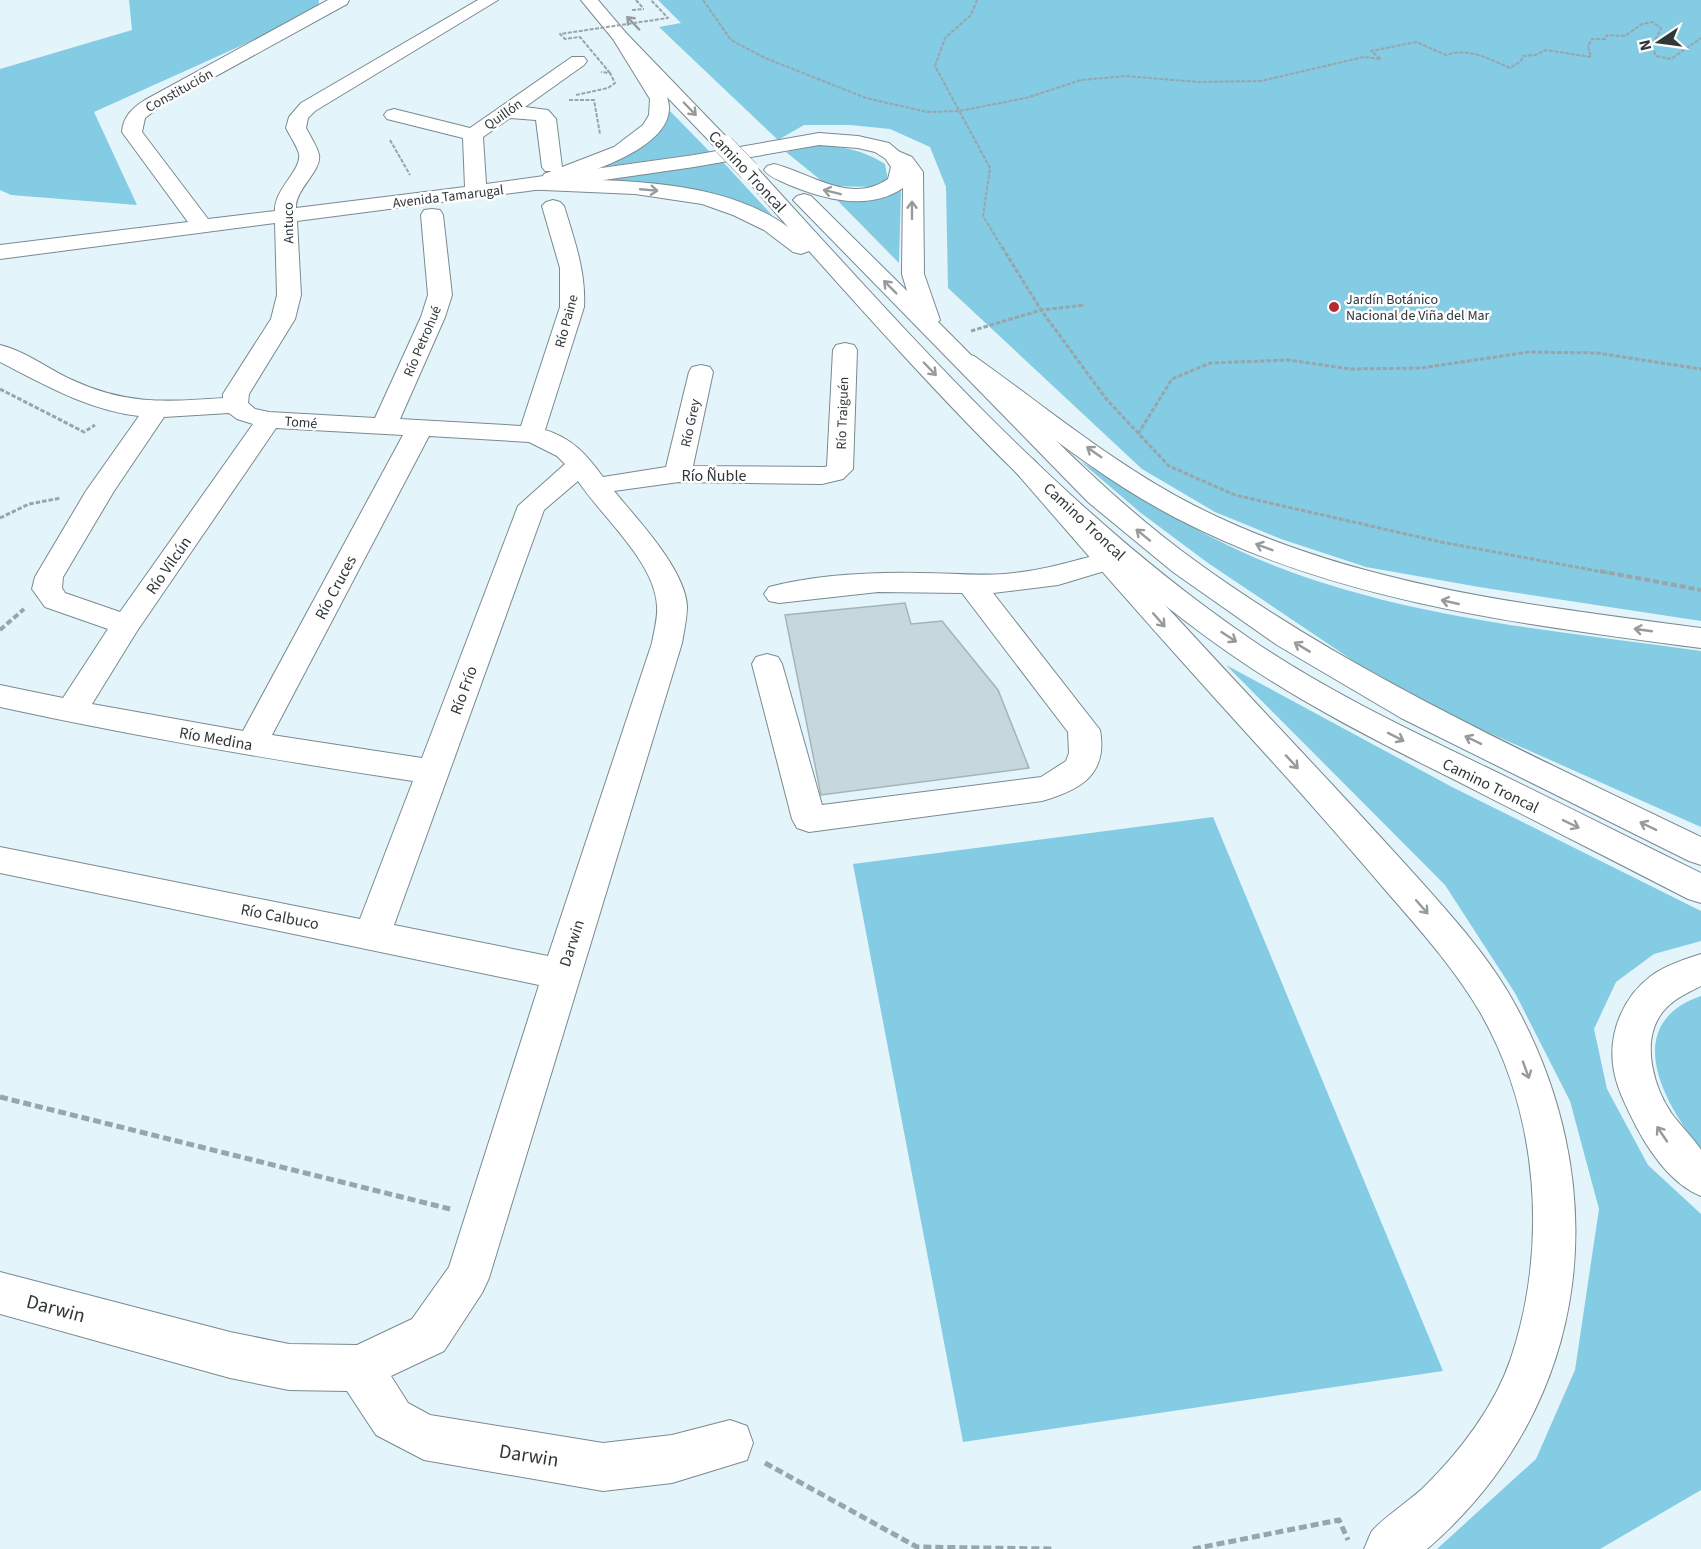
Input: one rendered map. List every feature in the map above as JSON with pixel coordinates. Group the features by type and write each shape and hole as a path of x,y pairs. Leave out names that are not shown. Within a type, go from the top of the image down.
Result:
{"main road":[{"name":"Constitución","path":"202,226 132,132 134,118 142,110 162,98 341,0"},
{"name":"Antuco","path":"235,405 236,394 283,319 289,295 288,217 285,200 309,162 309,154 296,128 303,112 490,0"},
{"name":"Camino Troncal","path":"589,0 620,37 737,138 764,168 890,326 1024,465 1139,571 1213,627 1288,676 1391,735 1701,889"},
{"path":"528,185 605,158 646,135 660,117 662,109 659,99 620,37"},
{"name":"Quillón","path":"476,191 473,135 574,64"},
{"path":"505,112 541,114 546,119 552,167"},
{"path":"394,115 473,135"},
{"name":"Avenida Tamarugal","path":"0,252 202,226 428,207 476,191 694,161 819,139 858,142 882,147 905,161 913,172 913,274 937,334"},
{"path":"764,168 840,194 871,194 885,191 898,182 901,167 892,155"},
{"name":"Camino Troncal","path":"764,168 937,334 1098,496 1156,545 1233,603 1328,662 1412,710 1701,852"},
{"path":"528,185 611,186 662,191 737,208 783,231 890,326"},
{"name":"Río Paine","path":"531,434 572,307 574,290 570,261 553,206"},
{"name":"Río Petrohué","path":"384,427 440,295 428,207"},
{"name":"Río Traiguén","path":"834,473 840,468 845,350"},
{"name":"Tomé","path":"0,352 81,392 126,406 156,409 235,405 246,414 269,420 531,434 557,444 588,476"},
{"path":"964,361 1133,480 1186,512 1249,541 1312,565 1386,587 1466,606 1701,638"},
{"name":"Río Grey","path":"678,474 701,372"},
{"path":"126,625 55,600 47,589 49,577 100,491 156,409"},
{"name":"Río Vilcún","path":"71,712 126,625 269,420"},
{"name":"Río Cruces","path":"251,745 420,428"},
{"path":"1024,465 1168,630 1332,805 1449,937 1503,1018 1524,1062 1540,1109 1551,1158 1556,1208 1555,1260 1547,1314 1531,1368 1506,1420 1473,1470 1431,1515 1389,1549"},
{"name":"Río Ñuble","path":"588,476 621,480 678,474 822,476 834,473"},
{"name":"Río Frío","path":"372,935 532,506 588,476"},
{"name":"Darwin","path":"0,1293 230,1355 289,1367 359,1368 428,1335 467,1278 667,643 672,607 668,584 641,542 588,476"},
{"path":"779,594 883,582 970,584 1032,581 1059,576 1107,561"},
{"path":"767,664 809,819 1042,789 1058,784 1081,766 1086,755 1087,742 1084,730 970,584"},
{"name":"Río Medina","path":"0,696 71,712 251,745 433,772"},
{"name":"Río Calbuco","path":"0,860 561,974"},
{"path":"1701,969 1676,978 1656,992 1648,1001 1641,1010 1633,1032 1631,1056 1636,1084 1648,1113 1666,1141 1701,1177"},
{"name":"Darwin","path":"359,1368 392,1419 424,1437 603,1467 672,1460 730,1443"}],"path":[{"path":"636,0 644,9"},
{"path":"605,158 594,100 563,99 608,88 615,83 610,73 580,37 565,39 561,34 668,18 651,0"},
{"path":"703,0 731,40 765,58 866,98 927,112 959,111 1026,98 1081,80 1126,76 1198,82 1261,81 1364,57 1381,59 1371,51 1416,42 1446,55 1452,51 1478,55 1510,68 1521,61 1523,56 1535,55 1546,50 1591,57 1588,46 1592,39 1605,39 1607,35 1625,36 1642,24 1652,22 1661,28 1652,47 1656,56 1671,59 1677,52 1696,44 1701,38"},
{"path":"977,0 971,15 945,38 935,66 990,168 983,216 1041,310 1107,400 1169,466 1235,495 1441,542 1701,590"},
{"path":"574,64 610,73"},
{"path":"386,134 428,207"},
{"path":"937,334 1041,310 1085,305"},
{"path":"1138,434 1172,379 1210,363 1289,360 1350,369 1422,368 1529,352 1586,352 1701,369"},
{"path":"0,389 84,432"},
{"path":"0,518 4,519 29,504 100,491"},
{"path":"0,1097 486,1217"},
{"path":"730,1443 917,1547 1052,1549"},
{"path":"1193,1549 1339,1520 1352,1549"}],"shaded area":[{"path":"129,0 319,0 318,11 94,112 137,205 11,195 0,190 0,69 132,30"},
{"name":"Jardín Botánico Nacional de Viña del Mar","path":"658,0 1701,0 1701,621 1366,567 1281,539 1215,512 1142,469 948,288 946,187 930,147 890,129 850,125 804,125 778,140 659,27 681,23"},
{"path":"670,111 710,152 588,169 655,135"},
{"path":"818,145 853,150 877,159 885,164 888,180 875,187 828,186 786,152"},
{"path":"723,162 781,225 735,204 599,181"},
{"path":"901,189 899,263 835,198 879,197"},
{"path":"1080,461 1175,518 1224,544 1275,566 1326,584 1379,599 1485,621 1701,651 1701,827 1458,719 1358,664 1208,563 1141,513"},
{"path":"1226,665 1452,787 1701,911 1701,941 1654,954 1616,982 1594,1029 1607,1089 1648,1165 1701,1214 1701,1490 1600,1549 1437,1549 1536,1459 1575,1370 1599,1209 1570,1101 1515,993 1445,885"},
{"path":"1213,817 1443,1371 963,1442 853,864"},
{"path":"1701,996 1701,1149 1674,1110 1663,1088 1656,1066 1655,1045 1661,1025 1676,1009"}],"building":[{"path":"905,603 911,624 942,621 998,690 1029,768 821,795 785,615"}],"place":[{"name":"Jardín Botánico Nacional de Viña del Mar","path":"1334,307"}]}
